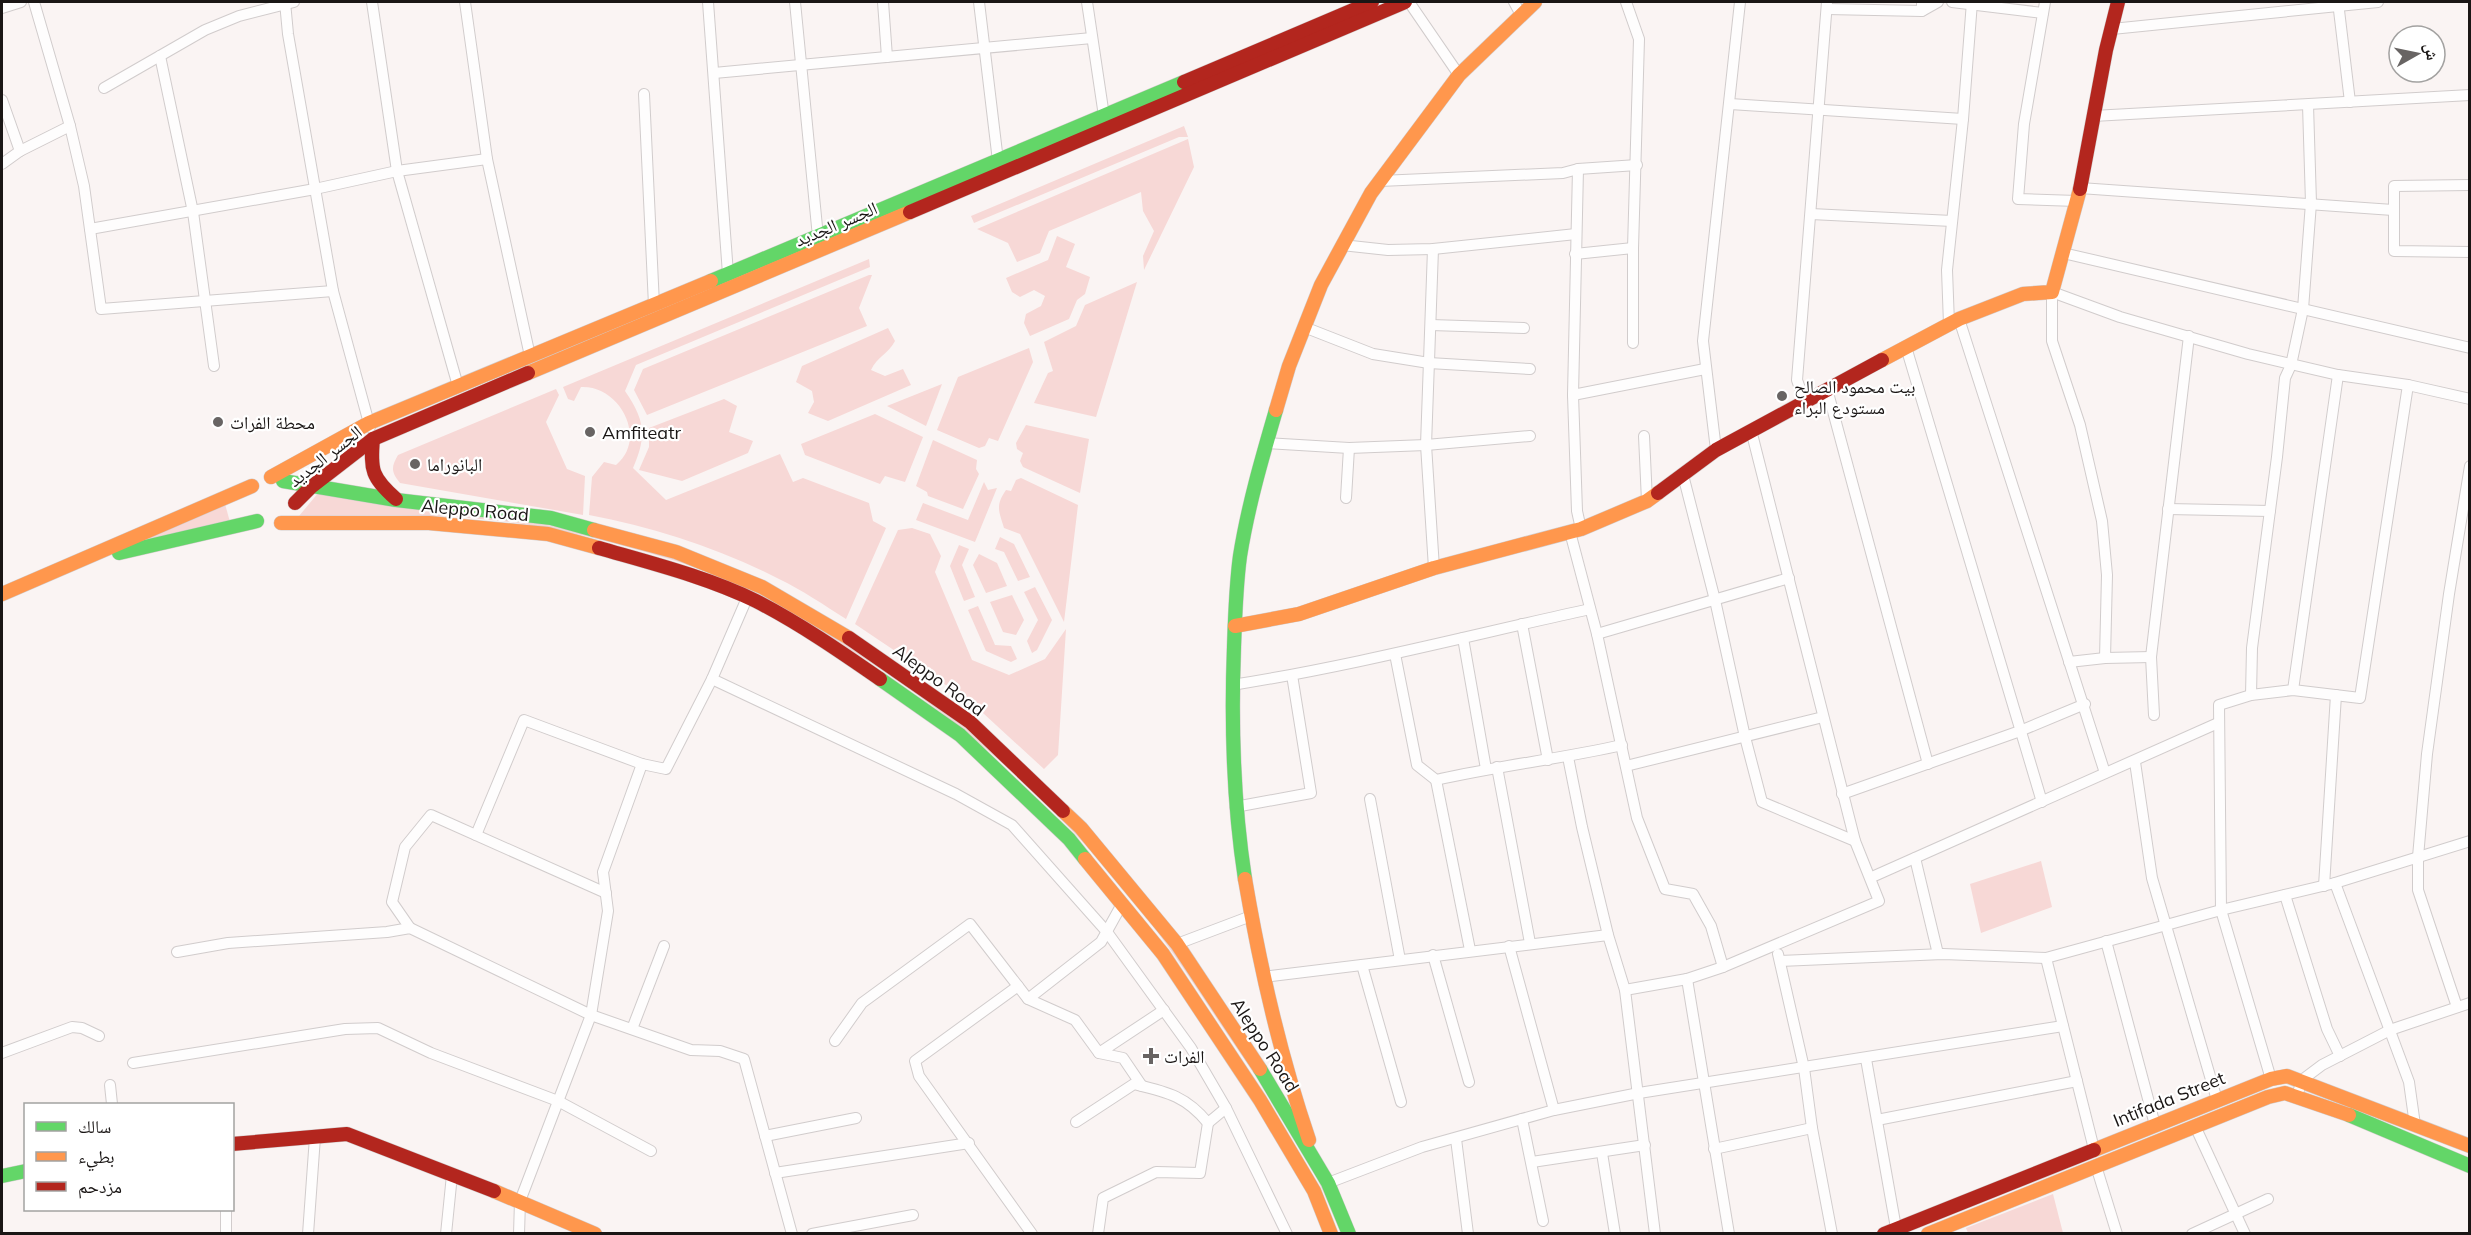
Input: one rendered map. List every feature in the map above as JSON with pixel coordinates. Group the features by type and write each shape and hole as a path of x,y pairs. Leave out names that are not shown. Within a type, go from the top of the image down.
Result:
{"main road":[{"name":"الجسر الجديد","path":"277,479 369,423 818,237 1372,2"},
{"name":"الجسر الجديد","path":"295,503 311,487 373,439 1407,2"},
{"path":"1315,1160 1289,1081 1263,977 1251,916 1235,807 1232,685 1240,557 1256,479 1289,366 1321,285 1342,245 1380,181 1460,75 1535,2"},
{"path":"1235,626 1299,614 1434,568 1576,531 1647,501 1716,450 1804,400 1954,321 2023,294 2052,292 2079,195 2093,116 2118,2"},
{"path":"373,439 372,472 377,483 396,500"},
{"path":"2,594 252,486 264,478 277,479 292,490 295,503 291,515 281,523 268,525 256,521 80,562"},
{"name":"Aleppo Road","path":"277,479 311,487 396,500 550,518 676,552 762,587 853,640 970,722 1082,828 1177,944 1274,1091 1328,1183 1349,1233"},
{"path":"252,486 247,505 256,521"},
{"name":"Aleppo Road","path":"281,523 429,523 548,534 670,568 747,598 844,654 960,735 1069,839 1163,954 1260,1100 1314,1191 1331,1233"},
{"name":"Intifada Street","path":"1890,1231 2264,1081 2287,1076 2469,1146"},
{"name":"Intifada Street","path":"1928,1233 1951,1229 2096,1166 2264,1098 2285,1093 2344,1113 2469,1166"},
{"path":"234,1144 347,1134 520,1201 572,1228 595,1233"},
{"path":"2,1176 24,1171"}],"street":[{"path":"2,8 21,2"},
{"path":"34,2 70,126 84,186 101,309 205,299 333,291"},
{"path":"104,88 205,30 238,16 288,2 288,34 333,291 373,439"},
{"path":"372,2 397,171 458,386"},
{"path":"465,2 487,159 530,356"},
{"path":"708,2 728,274"},
{"path":"795,2 818,237"},
{"path":"884,2 887,57"},
{"path":"979,2 999,161"},
{"path":"1087,2 1104,116"},
{"path":"1407,2 1460,75"},
{"path":"1514,2 1521,15"},
{"path":"1626,2 1640,39 1633,248 1633,343"},
{"path":"1716,450 1703,341 1740,2"},
{"path":"1804,400 1797,380 1827,5 1922,6 1938,2"},
{"path":"1952,2 2044,7 2024,124 2018,199 2079,195 2312,203 2393,210"},
{"path":"2112,29 2339,4 2378,2"},
{"path":"1972,3 1963,119 1947,270 1954,321 2085,704 2105,773"},
{"path":"2339,4 2350,102"},
{"path":"714,73 1092,38"},
{"path":"160,56 193,212 214,366"},
{"path":"644,94 654,305"},
{"path":"2093,116 2469,95"},
{"path":"2,100 20,151"},
{"path":"1730,104 1963,119"},
{"path":"2251,695 2252,648 2285,378 2291,365 2303,309 2312,203 2308,105"},
{"path":"2,164 20,151 70,126"},
{"path":"90,229 315,189 397,171 487,159"},
{"path":"1380,181 1563,173 1578,169 1637,165"},
{"path":"1578,169 1573,394 1576,531 1590,609 1638,818 1665,889 1693,894 1711,926 1723,967"},
{"path":"2469,185 2394,186 2393,210 2394,251 2469,252"},
{"path":"1811,214 1952,221"},
{"path":"1342,245 1388,250 1433,249 1576,234"},
{"path":"1575,254 1633,248"},
{"path":"1433,249 1426,445 1434,568"},
{"path":"2063,254 2469,348"},
{"path":"2105,658 2107,575 2102,521 2080,424 2052,341 2052,292 2120,317 2291,365 2338,375 2408,385 2469,399"},
{"path":"1431,325 1524,328"},
{"path":"1304,327 1373,354 1429,363 1530,369"},
{"path":"2154,715 2151,657 2189,336"},
{"path":"1906,347 2042,802"},
{"path":"1573,394 1705,369"},
{"path":"2293,690 2338,375"},
{"path":"2264,1098 2264,1081 2221,910 2222,791 2219,705 2251,695 2293,690 2360,698 2408,385"},
{"path":"1827,389 1928,764"},
{"path":"1625,990 1687,980 1775,946 1879,901 1872,877 1855,841 1842,794 1751,430"},
{"path":"1266,443 1349,448 1426,445 1530,436"},
{"path":"1644,436 1647,501"},
{"path":"1346,498 1349,448"},
{"path":"2457,1007 2418,890 2418,857 2427,754 2469,466"},
{"path":"1683,475 1762,802 1855,841"},
{"path":"2168,509 2270,511"},
{"path":"1597,634 1789,578"},
{"path":"476,835 524,720 642,764 666,769 712,679 747,598"},
{"path":"1232,685 1395,654 1590,609"},
{"path":"1522,624 1548,760"},
{"path":"1463,638 1530,943"},
{"path":"1395,654 1418,765 1436,780 1470,950"},
{"path":"2069,662 2105,658 2151,657"},
{"path":"1235,807 1311,793 1292,675"},
{"path":"712,679 956,794 1012,825 1107,932 1191,1047 1227,1108 1287,1233"},
{"path":"2336,695 2330,885 2409,1082 2415,1125"},
{"path":"1842,794 2020,731 2085,704"},
{"path":"1626,766 1822,717"},
{"path":"1872,877 2105,773 2135,762 2218,723"},
{"path":"1436,780 1622,746"},
{"path":"1568,757 1608,935 1625,990 1654,1233"},
{"path":"2135,762 2152,878 2217,1100"},
{"path":"519,1233 520,1201 591,1015 608,911 603,872 642,764"},
{"path":"1370,799 1400,960"},
{"path":"606,893 431,815 405,847 392,902 410,928 591,1015 691,1050 720,1051 744,1059 792,1233"},
{"path":"1780,961 1938,954 2046,958 2221,910 2330,885 2469,841"},
{"path":"1915,858 1938,954"},
{"path":"2285,895 2327,1029 2340,1056"},
{"path":"1028,999 1101,942 1122,904"},
{"path":"1177,944 1251,916"},
{"path":"835,1041 862,1003 970,924 1028,999 1075,1020 1099,1053 1123,1058 1142,1086"},
{"path":"177,952 228,943 387,932 410,928"},
{"path":"1263,977 1608,935"},
{"path":"2106,940 2154,1125"},
{"path":"632,1029 664,946"},
{"path":"1509,946 1554,1110"},
{"path":"1775,946 1804,1068 1812,1128 1832,1233"},
{"path":"1433,955 1469,1082"},
{"path":"2046,958 2094,1149"},
{"path":"1362,965 1401,1102"},
{"path":"1687,980 1729,1233"},
{"path":"1018,986 915,1061 919,1076 1032,1233"},
{"path":"2297,1096 2302,1080 2322,1065 2390,1030 2469,1003"},
{"path":"1099,1053 1164,1010"},
{"path":"1328,1183 1422,1147 1554,1110 1639,1093 1866,1059 2062,1026"},
{"path":"2,1053 72,1027 82,1028 99,1036"},
{"path":"134,1063 345,1029 378,1028 431,1053 558,1101 651,1151"},
{"path":"1866,1059 1877,1120 1890,1231"},
{"path":"1877,1120 2077,1081"},
{"path":"1076,1122 1134,1084 1165,1091 1194,1106 1208,1123"},
{"path":"110,1085 112,1103"},
{"path":"1098,1233 1103,1198 1156,1172 1200,1173 1208,1123 1227,1108"},
{"path":"765,1136 856,1118"},
{"path":"1522,1119 1543,1221"},
{"path":"2195,1126 2245,1233"},
{"path":"1714,1149 1812,1128"},
{"path":"308,1233 315,1137"},
{"path":"1456,1139 1468,1233"},
{"path":"775,1173 969,1143"},
{"path":"1532,1162 1645,1145"},
{"path":"1602,1153 1615,1233"},
{"path":"2096,1166 2117,1233"},
{"path":"446,1233 452,1175"},
{"path":"2193,1233 2268,1198"},
{"path":"226,1211 226,1233"},
{"path":"812,1233 913,1215"}],"shaded area":[{"path":"1184,126 1188,137 1179,137 974,223 971,216"},
{"path":"1188,139 1194,167 1144,270 1143,256 1154,231 1143,211 1141,192 1049,231 1040,253 1017,262 1008,243 977,229"},
{"path":"1057,236 1075,244 1066,267 1090,277 1085,294 1077,300 1069,319 1030,336 1024,323 1026,314 1041,306 1045,296 1034,290 1020,297 1012,292 1006,278 1048,260"},
{"path":"869,259 870,267 636,365 625,391 637,411 642,428 640,447 633,468 666,500 780,454 793,482 803,478 869,503 873,521 886,528 846,619 796,588 734,558 662,533 589,515 592,477 604,462 616,465 625,454 630,442 629,428 618,404 607,395 595,389 581,387 574,401 568,399 563,387"},
{"path":"872,275 859,308 867,326 647,415 634,390 643,369"},
{"path":"1137,282 1096,417 1034,403 1048,373 1053,371 1044,342 1076,326 1085,305"},
{"path":"888,328 895,341 871,370 885,376 903,369 911,385 828,421 808,413 814,402 812,391 796,382 802,366"},
{"path":"1029,348 1033,362 998,441 989,438 985,446 979,448 937,430 958,377"},
{"path":"942,384 926,426 887,406"},
{"path":"556,389 559,395 546,422 567,469 585,476 583,515 400,483 395,476 393,466 398,455"},
{"path":"724,399 737,406 729,432 753,441 748,453 682,481 639,470 649,447 649,428"},
{"path":"875,414 923,437 905,482 885,476 880,484 805,455 801,444"},
{"path":"1026,425 1089,439 1080,493 1023,467 1020,461 1023,453 1017,449 1016,443"},
{"path":"933,440 977,460 976,469 979,474 963,509 928,496 927,492 916,486"},
{"path":"1021,478 1078,505 1064,622 1020,534 1004,528 999,505 1006,490 1011,491 1016,480"},
{"path":"984,482 988,490 997,488 975,542 916,520 923,503 968,520"},
{"path":"319,492 512,519 607,538 654,551 734,581 768,598 866,655 933,700 1026,777 1082,835 1141,907 1221,1020 1312,1159 1345,1233 1341,1233 1312,1168 1289,1125 1150,922 1081,840 1043,801 1005,765 922,698 833,639 780,608 726,580 688,565 603,540 517,523 436,516 299,516"},
{"path":"225,504 230,522 119,549"},
{"path":"912,528 930,534 941,556 935,572 972,660 1009,675 1045,659 1066,629 1058,755 1044,769 971,702 855,624 898,530"},
{"path":"1000,537 1014,544 1030,577 1018,581 1004,552 995,549"},
{"path":"959,545 969,549 962,565 975,597 964,601 950,566"},
{"path":"979,554 997,563 1007,586 986,593 973,565"},
{"path":"1035,587 1052,620 1037,650 1032,653 1027,641 1038,620 1024,592"},
{"path":"1012,595 1024,620 1016,635 1003,632 990,602"},
{"path":"978,606 995,645 1011,646 1017,659 1011,662 986,651 968,610"},
{"path":"2041,861 2052,907 1981,933 1970,884"},
{"path":"2053,1194 2063,1233 1968,1233 1966,1228"}],"traffic: fast":[{"path":"711,281 1184,82"},
{"path":"1245,879 1235,792 1233,734 1237,590 1247,519 1276,410"},
{"path":"283,481 396,500 551,518 594,530"},
{"path":"119,553 257,521"},
{"path":"880,679 960,735 1069,839 1085,859"},
{"path":"1260,1069 1328,1183 1349,1234"},
{"path":"2349,1115 2470,1166"},
{"path":"2,1176 24,1171"}],"traffic: slow":[{"path":"1276,410 1289,366 1321,285 1371,193 1459,75 1535,2"},
{"path":"1882,360 1959,319 2023,294 2052,292 2080,189"},
{"path":"528,373 910,212"},
{"path":"271,477 369,423 711,281"},
{"path":"2,594 252,486"},
{"path":"1235,626 1299,614 1434,568 1581,529 1647,501 1658,493"},
{"path":"281,523 429,523 548,534 599,548"},
{"path":"594,530 676,552 762,587 849,638"},
{"path":"1063,811 1081,828 1177,944 1260,1069"},
{"path":"1085,859 1163,954 1260,1100 1314,1191 1331,1234"},
{"path":"1245,879 1272,1011 1309,1140"},
{"path":"2094,1150 2271,1079 2287,1076 2470,1146"},
{"path":"1928,1234 2268,1097 2285,1093 2349,1115"},
{"path":"494,1191 595,1234"}],"traffic: jam":[{"path":"1184,82 1372,2"},
{"path":"910,212 1405,2"},
{"path":"2080,189 2106,50 2118,2"},
{"path":"1658,493 1716,450 1882,360"},
{"path":"295,503 311,487 373,439 528,373"},
{"path":"373,439 374,473 396,499"},
{"path":"599,548 659,565 737,592 804,628 880,679"},
{"path":"849,638 970,722 1063,811"},
{"path":"234,1144 347,1134 494,1191"},
{"path":"1884,1234 2094,1150"}],"place":[{"name":"بيت محمود الصالح مستودع البراء","path":"1782,396"},
{"name":"محطة الفرات","path":"218,422"},
{"name":"Amfiteatr","path":"590,432"},
{"name":"البانوراما","path":"415,464"},
{"name":"الفرات","path":"1151,1056"}]}
